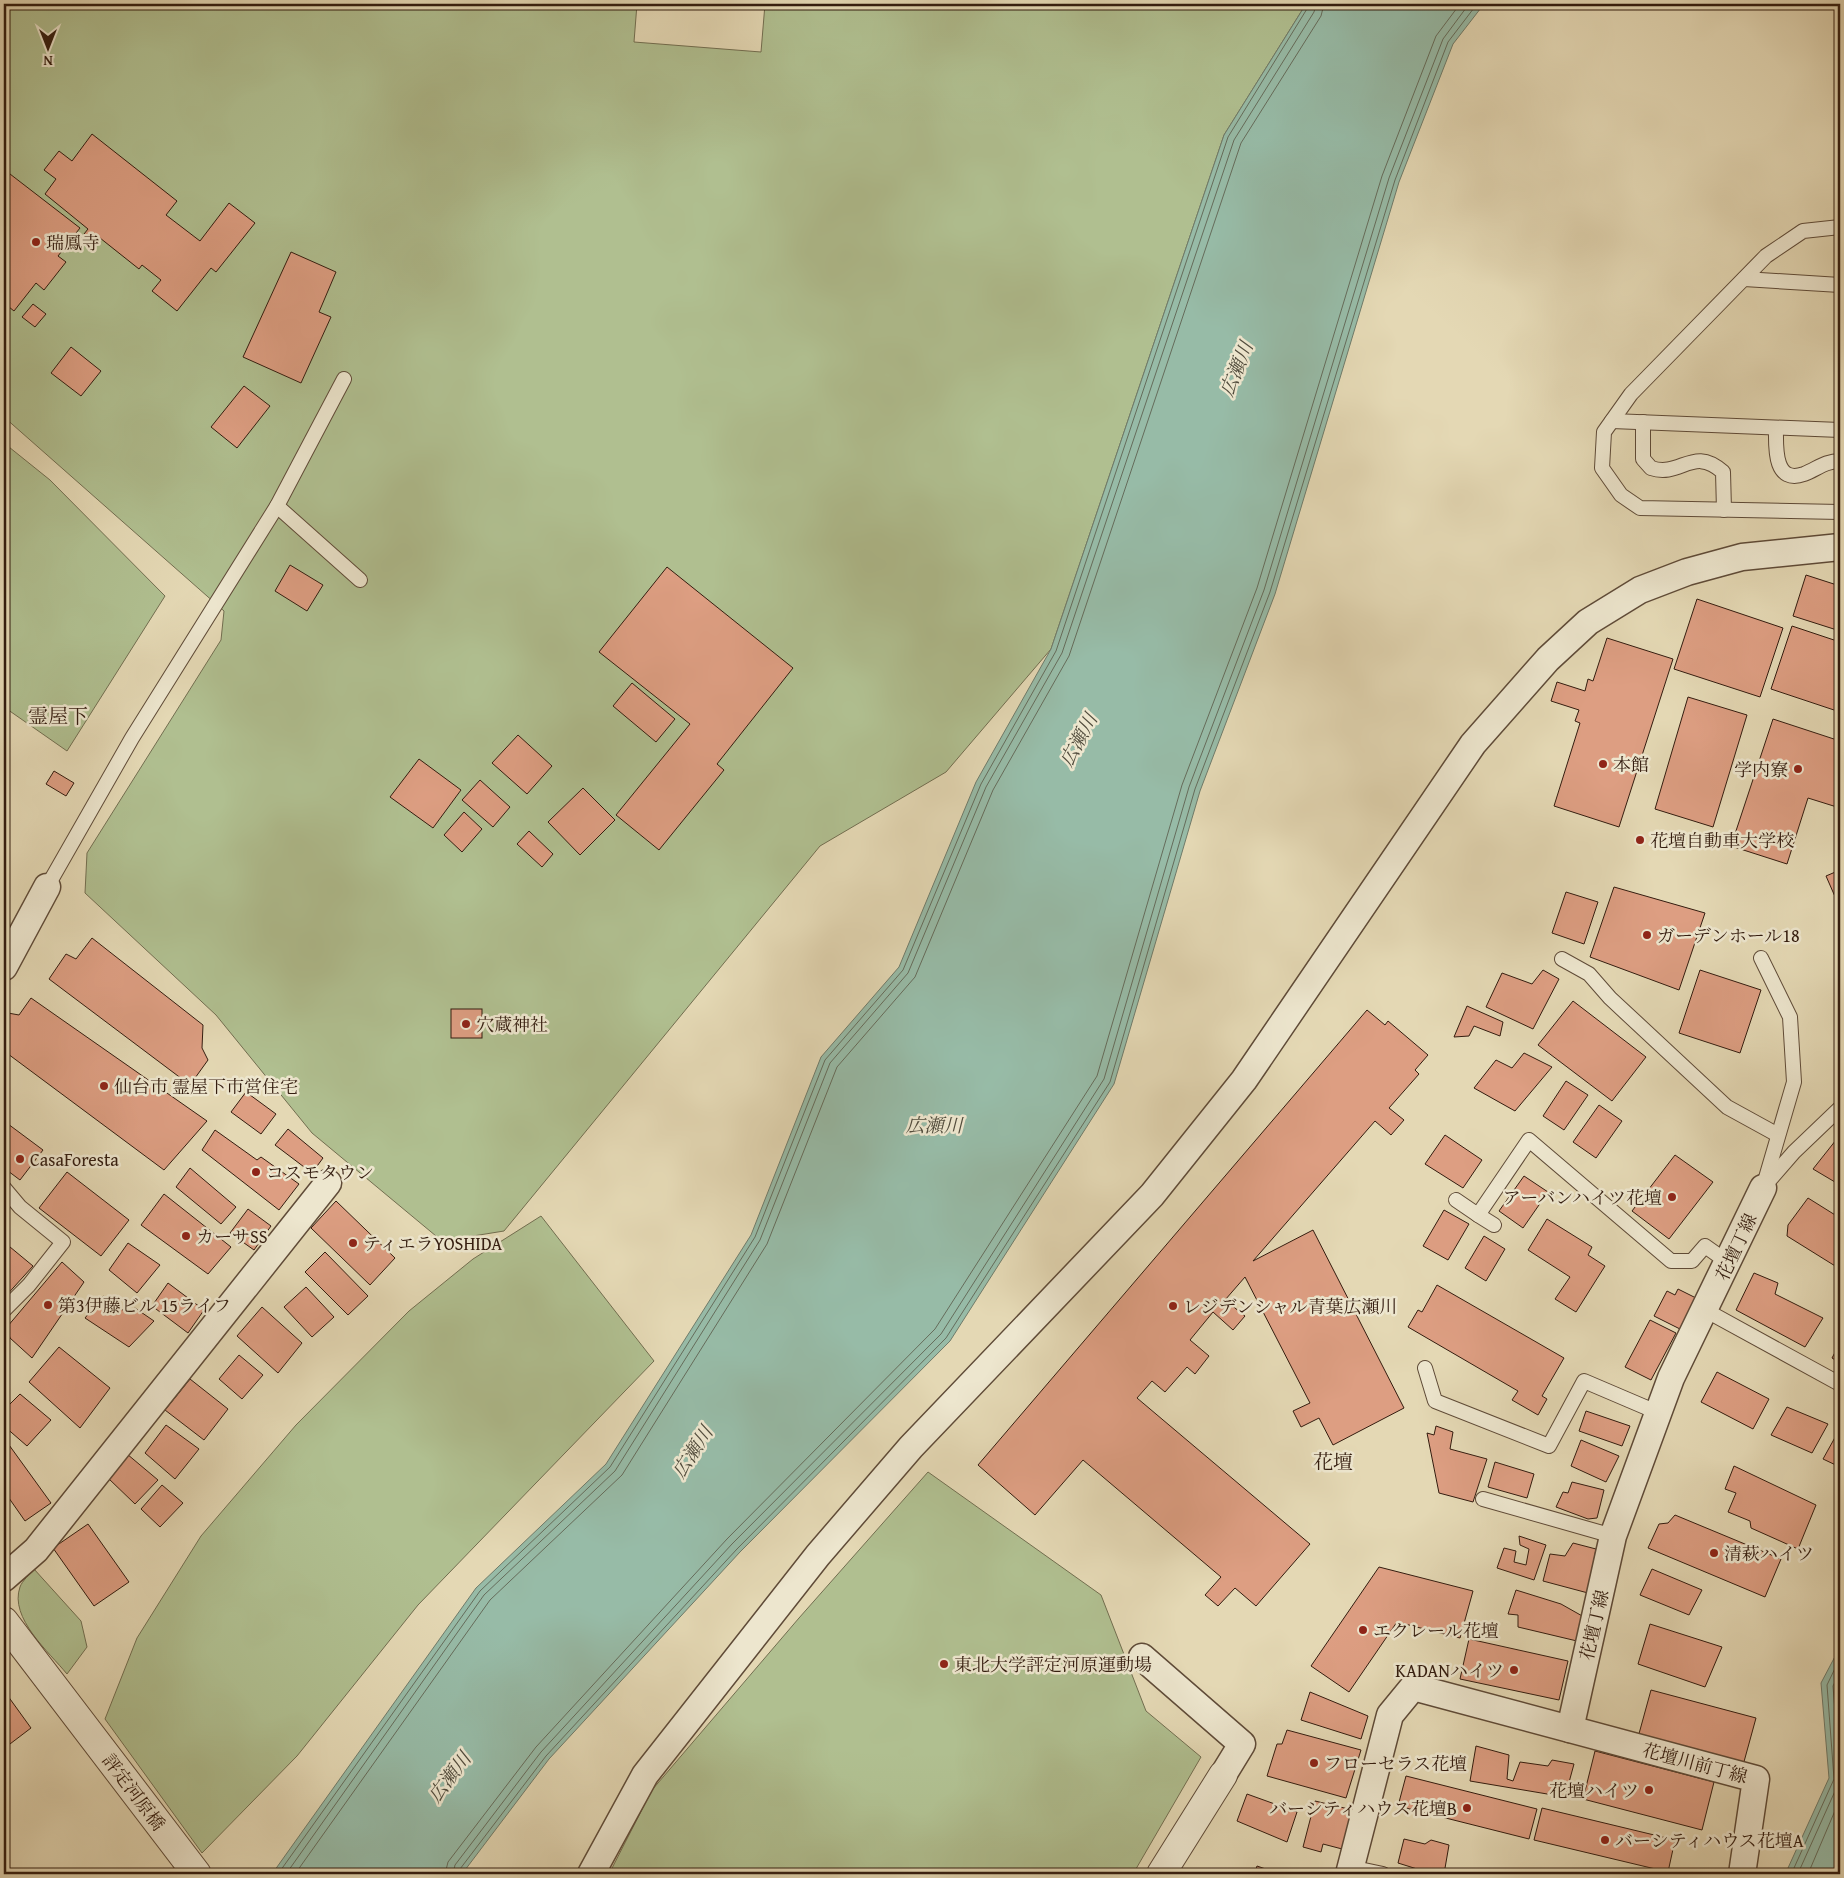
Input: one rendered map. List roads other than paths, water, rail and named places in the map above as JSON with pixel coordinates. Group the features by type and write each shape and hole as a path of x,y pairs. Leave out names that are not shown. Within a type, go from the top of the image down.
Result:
{"street":[{"path":"591,1874 645,1775 818,1555 911,1447 1152,1195 1244,1080 1472,744 1548,659 1588,622 1640,590 1688,572 1742,557 1840,547"},
{"path":"4,967 48,888"},
{"path":"4,1578 36,1550 328,1183"},
{"name":"花壇丁線","path":"1570,1729 1614,1536 1671,1378 1729,1263 1763,1188"},
{"name":"評定河原橋","path":"7,1633 72,1710 197,1874"},
{"path":"1142,1656 1242,1744 1161,1874"},
{"path":"1350,1870 1390,1715 1413,1687 1570,1729"},
{"name":"花壇川前丁線","path":"1570,1729 1756,1779 1742,1874"}],"lane":[{"path":"1840,227 1803,231 1766,256 1631,394 1604,432 1602,468 1609,481 1630,502 1640,508 1840,512"},
{"path":"1744,279 1840,285"},
{"path":"48,888 132,738 277,506 344,379"},
{"path":"1612,421 1840,430"},
{"path":"1643,422 1643,459 1652,468 1668,470 1691,460 1712,462 1723,472 1724,510"},
{"path":"1776,428 1776,458 1778,465 1786,473 1794,476 1801,475 1821,464 1840,462"},
{"path":"277,506 360,580"},
{"path":"1762,958 1790,1017 1794,1082 1763,1188"},
{"path":"1562,960 1589,974 1610,998 1727,1107 1778,1135"},
{"path":"1763,1188 1794,1152 1840,1108"},
{"path":"1478,1215 1529,1140 1671,1261 1692,1261 1705,1246 1729,1263"},
{"path":"4,1188 20,1207 63,1242 29,1285 4,1310"},
{"path":"1456,1200 1494,1225"},
{"path":"1705,1310 1840,1384"},
{"path":"1425,1368 1435,1401 1549,1446 1584,1381 1659,1413"},
{"path":"1483,1499 1614,1536"},
{"path":"1350,1870 1383,1874"}],"water":[{"name":"広瀬川","path":"1306,4 1484,4 1453,44 1399,182 1275,594 1200,791 1114,1084 950,1341 740,1552 549,1759 462,1874 272,1874 476,1588 606,1464 751,1235 821,1057 899,967 976,782 1051,649 1224,135"},
{"path":"1840,1647 1840,1874 1789,1874 1788,1868 1829,1778 1821,1683"}],"place":[{"name":"瑞鳳寺","path":"36,242"},
{"name":"本館","path":"1603,764"},
{"name":"学内寮","path":"1798,769"},
{"name":"花壇自動車大学校","path":"1640,840"},
{"name":"ガーデンホール18","path":"1647,935"},
{"name":"穴蔵神社","path":"466,1024"},
{"name":"仙台市 霊屋下市営住宅","path":"104,1086"},
{"name":"CasaForesta","path":"20,1159"},
{"name":"コスモタウン","path":"256,1172"},
{"name":"アーバンハイツ花壇","path":"1672,1197"},
{"name":"カーサSS","path":"186,1236"},
{"name":"ティエラYOSHIDA","path":"353,1243"},
{"name":"第3伊藤ビル 15ライフ","path":"48,1305"},
{"name":"レジデンシャル青葉広瀬川","path":"1173,1306"},
{"name":"清萩ハイツ","path":"1714,1553"},
{"name":"エクレール花壇","path":"1363,1630"},
{"name":"東北大学評定河原運動場","path":"944,1664"},
{"name":"KADANハイツ","path":"1514,1670"},
{"name":"フローセラス花壇","path":"1314,1763"},
{"name":"花壇ハイツ","path":"1649,1790"},
{"name":"バーシティハウス花壇B","path":"1467,1808"},
{"name":"バーシティハウス花壇A","path":"1605,1840"}],"district":[{"name":"霊屋下","path":"58,715"},
{"name":"花壇","path":"1333,1461"}]}
